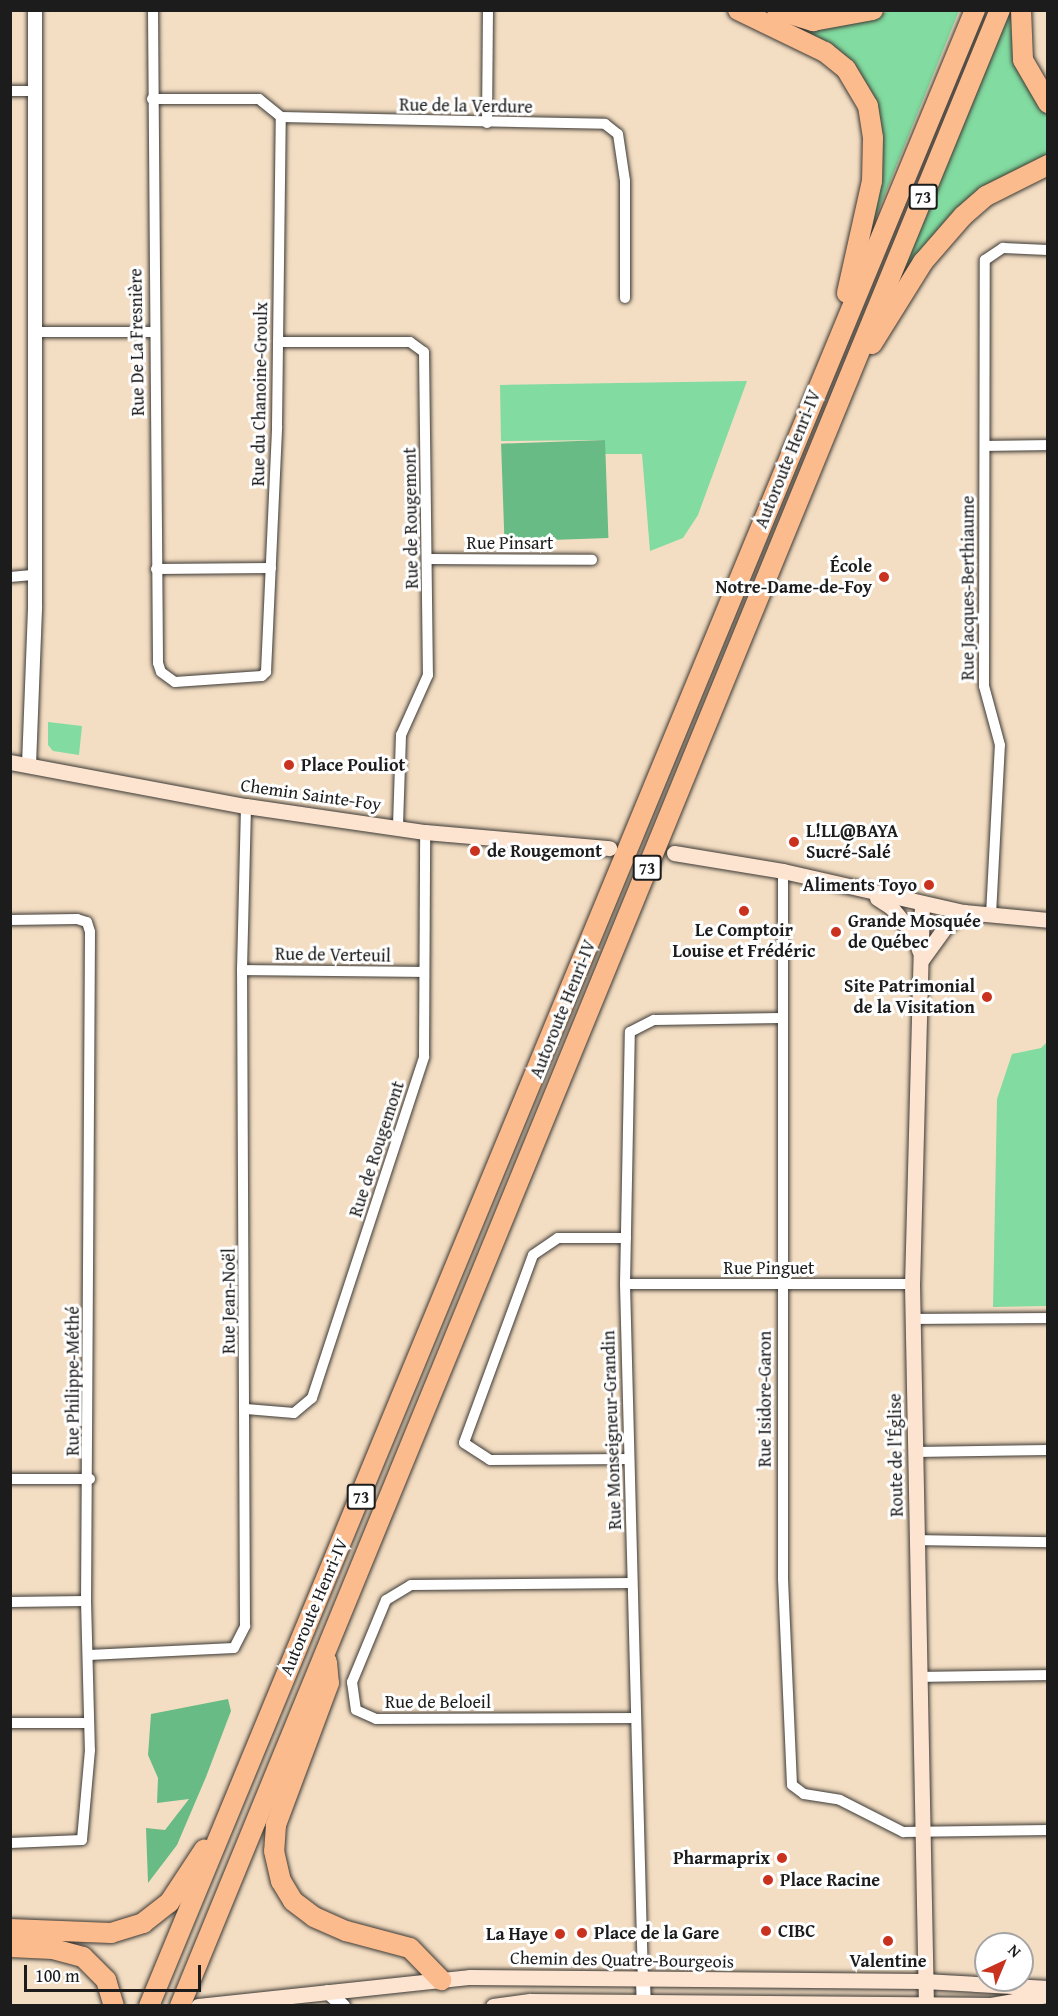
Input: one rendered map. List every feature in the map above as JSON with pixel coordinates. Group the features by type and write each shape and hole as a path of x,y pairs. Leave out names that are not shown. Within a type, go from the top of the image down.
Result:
{"highway":[{"path":"738,10 825,52 846,69 868,106 873,138 872,181 840,329"},
{"path":"777,10 813,21 873,10"},
{"name":"Autoroute Henri-IV","path":"149,2006 218,1835 559,1020 840,329 975,10"},
{"name":"Autoroute Henri-IV","path":"180,2006 1000,10"},
{"path":"1021,10 1023,60 1047,103"},
{"path":"846,384 922,262 942,238 986,196 1047,165"},
{"path":"326,1653 329,1683 276,1825 274,1851 280,1881 293,1901 314,1917 345,1931 404,1944 421,1954 441,1980"},
{"path":"10,1929 111,1933 143,1923 169,1903 199,1855 218,1835"},
{"path":"10,1947 53,1949 83,1957 106,1980 114,2006"}],"main road":[{"name":"Chemin Sainte-Foy","path":"10,762 246,806 425,832 609,848"},
{"path":"675,853 783,871 867,892 964,912 1047,920"},
{"path":"867,892 891,907 916,938 921,962"},
{"name":"Route de l'Église","path":"922,904 912,1284 926,2005"},
{"path":"921,962 926,949 946,926 964,912"},
{"name":"Chemin des Quatre-Bourgeois","path":"198,2006 441,1980 924,1982 1047,1988"},
{"path":"493,2006 530,2001 644,2004 991,2005 1047,1995"}],"street":[{"path":"29,765 35,10"},
{"name":"Rue De La Fresnière","path":"153,10 153,332 156,569 161,672"},
{"path":"488,10 488,123"},
{"path":"10,91 33,92"},
{"path":"152,99 259,99 281,117"},
{"name":"Rue de la Verdure","path":"281,117 605,124 618,134 625,181 625,298"},
{"name":"Rue du Chanoine-Groulx","path":"161,672 175,682 262,676 266,672 278,342 281,117"},
{"name":"Rue Jacques-Berthiaume","path":"991,915 1000,745 984,686 986,258 1003,248 1047,250"},
{"path":"34,332 153,332"},
{"name":"Rue de Rougemont","path":"278,342 410,342 424,352 428,675 401,735 398,827"},
{"path":"986,446 1047,445"},
{"name":"Rue Pinsart","path":"427,559 592,560"},
{"path":"156,569 271,568"},
{"path":"10,577 32,575"},
{"name":"Rue Jean-Noël","path":"89,1655 234,1648 245,1626 246,1409 242,970 246,806"},
{"name":"Rue de Rougemont","path":"246,1409 294,1413 312,1398 424,1058 425,832"},
{"name":"Rue Isidore-Garon","path":"783,871 781,1018 783,1579 792,1785 804,1794 840,1800 888,1827 903,1832 921,1832"},
{"name":"Rue Philippe-Méthé","path":"10,920 87,922 90,1479 86,1601 89,1723 82,1840 10,1843"},
{"name":"Rue de Verteuil","path":"242,970 424,972"},
{"name":"Rue Monseigneur-Grandin","path":"643,1981 625,1284 630,1032 654,1020 781,1018"},
{"path":"626,1239 558,1238 533,1255 464,1443 490,1460 629,1459"},
{"name":"Rue Pinguet","path":"625,1284 912,1284"},
{"path":"913,1319 1047,1318"},
{"path":"915,1452 1047,1450"},
{"path":"10,1479 90,1479"},
{"path":"917,1540 1047,1542"},
{"name":"Rue de Beloeil","path":"632,1583 411,1585 386,1600 352,1683 356,1710 376,1719 636,1718"},
{"path":"10,1602 86,1601"},
{"path":"919,1677 1047,1675"},
{"path":"10,1723 89,1723"},
{"path":"921,1832 1047,1830"},
{"path":"643,1981 644,2004"},
{"path":"328,1992 343,2006"}],"green space":[{"path":"760,11 795,24 859,21 890,11 959,11 866,241 875,104 869,87 841,52"},
{"path":"1009,11 1015,11 1034,97 1047,113 1047,159 1021,169 896,287"},
{"path":"747,381 698,515 683,538 650,551 642,454 605,454 604,440 501,441 500,385"},
{"path":"605,440 608,538 504,542 501,444"},
{"path":"48,722 82,726 79,755 53,751 48,745"},
{"path":"1047,1042 1047,1306 993,1307 997,1099 1012,1054 1041,1048"},
{"path":"228,1699 231,1711 177,1845 148,1883 146,1828 165,1830 189,1799 157,1803 158,1778 148,1755 151,1714"}],"place":[{"name":"École Notre-Dame-de-Foy","path":"884,577"},
{"name":"Place Pouliot","path":"289,765"},
{"name":"L!LL@BAYA Sucré-Salé","path":"794,842"},
{"name":"de Rougemont","path":"475,851"},
{"name":"Aliments Toyo","path":"929,885"},
{"name":"Le Comptoir Louise et Frédéric","path":"744,911"},
{"name":"Grande Mosquée de Québec","path":"836,932"},
{"name":"Site Patrimonial de la Visitation","path":"987,997"},
{"name":"Pharmaprix","path":"782,1858"},
{"name":"Place Racine","path":"768,1880"},
{"name":"CIBC","path":"766,1931"},
{"name":"Place de la Gare","path":"582,1933"},
{"name":"La Haye","path":"560,1934"},
{"name":"Valentine","path":"888,1941"}]}
